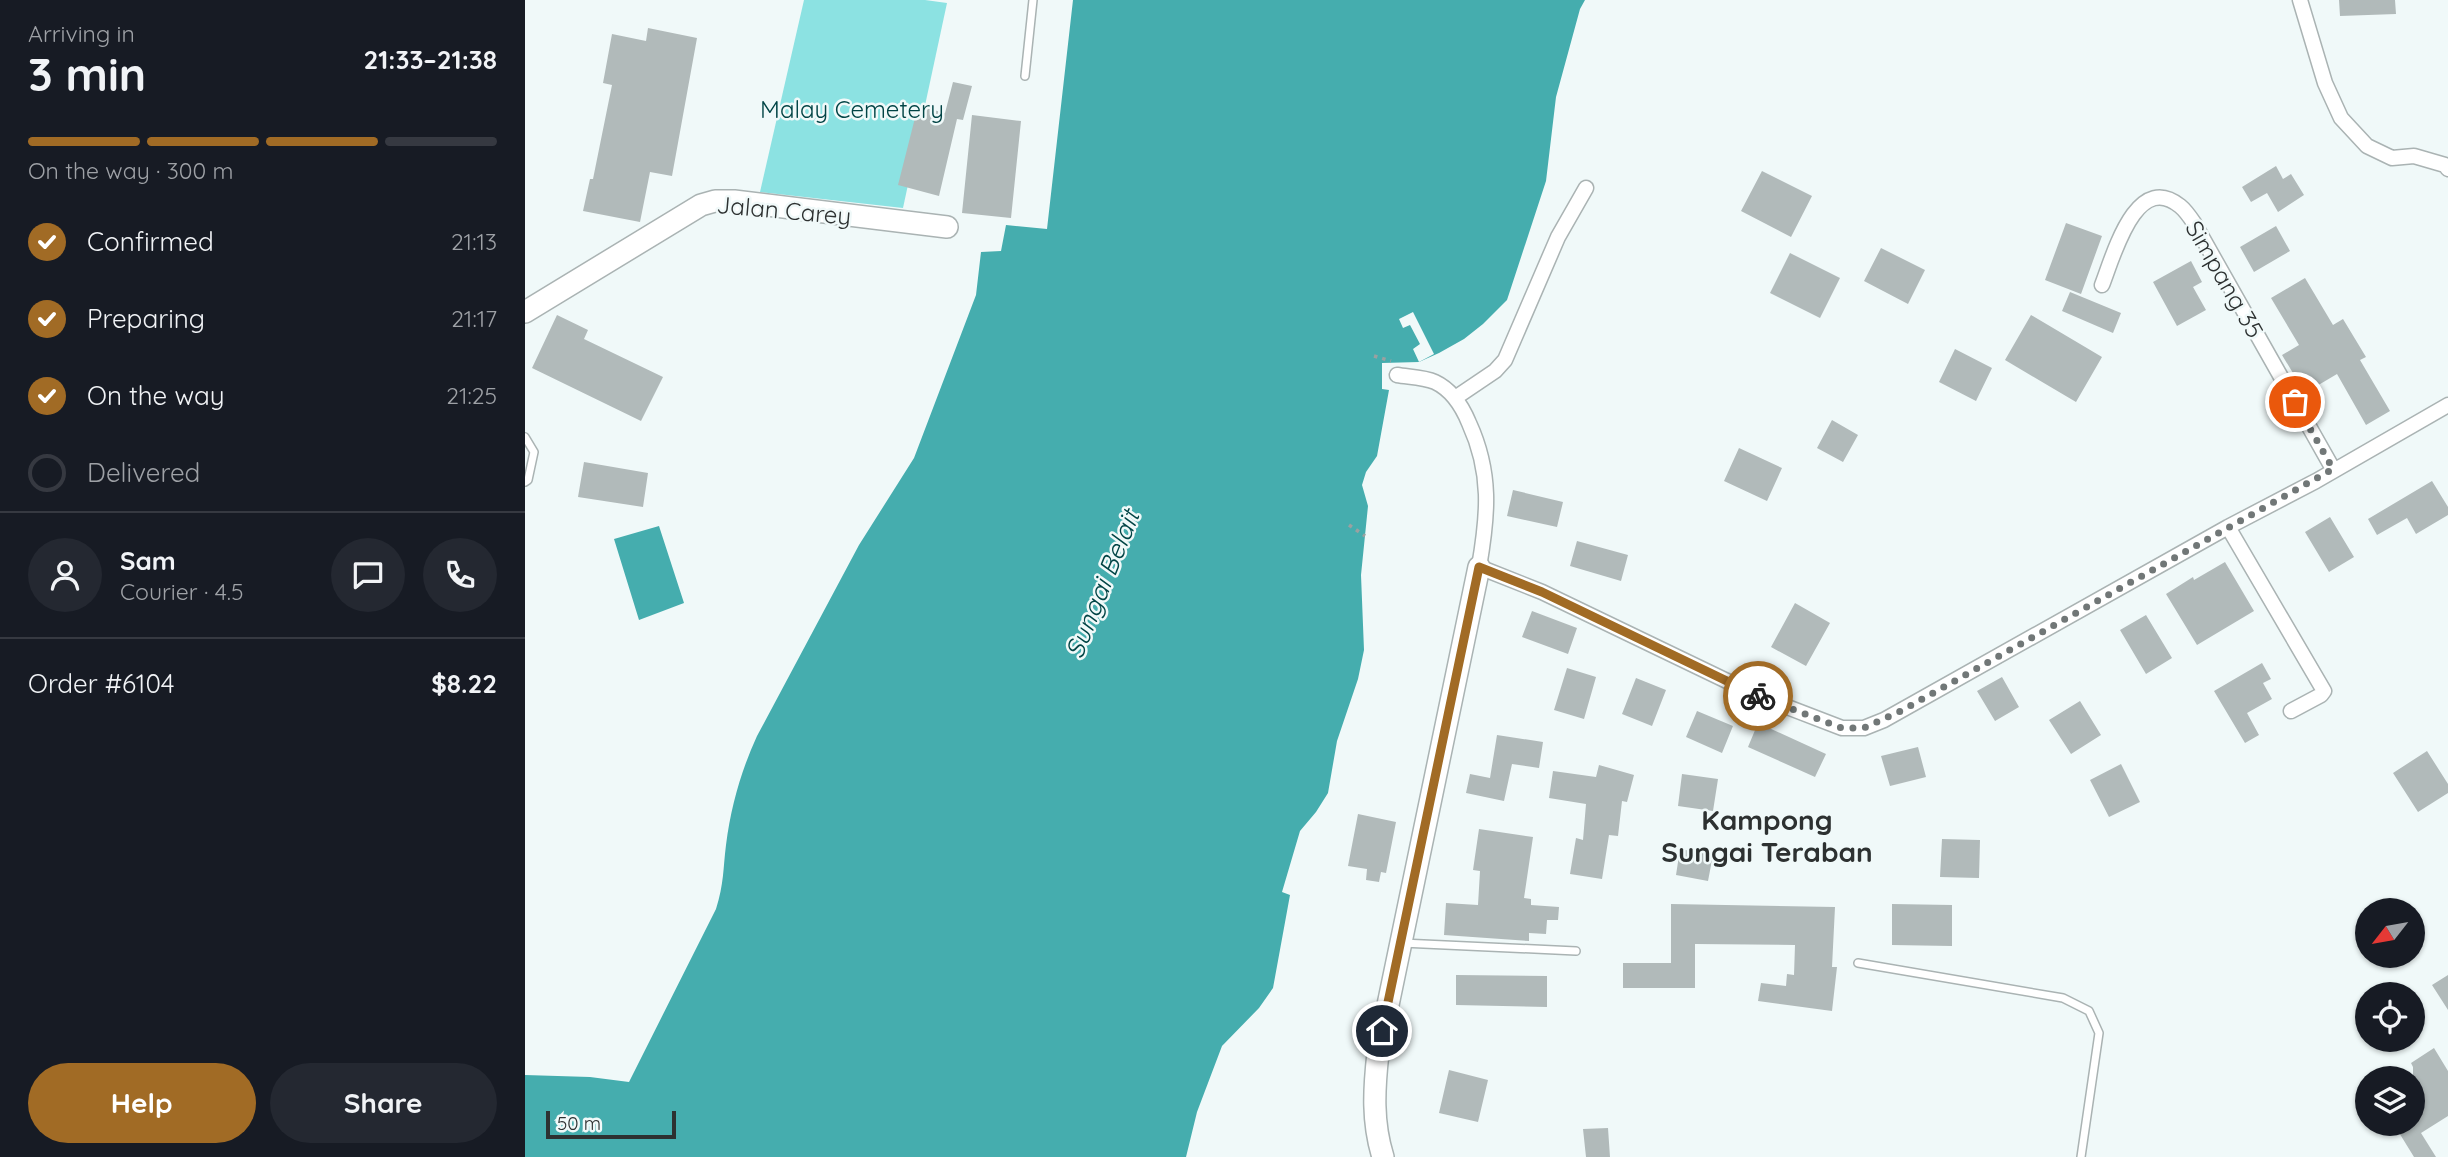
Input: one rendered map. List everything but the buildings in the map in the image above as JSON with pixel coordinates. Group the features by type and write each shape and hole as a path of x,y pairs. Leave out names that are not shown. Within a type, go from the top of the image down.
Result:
{"street":[{"path":"2300,0 2325,83 2341,118 2367,146 2392,158 2414,156 2445,165 2448,169"},
{"path":"1455,398 1495,371 1505,360 1557,237 1586,188"},
{"name":"Simpang 35","path":"2102,285 2128,223 2141,204 2151,199 2164,198 2180,205 2194,223 2333,469"},
{"name":"Jalan Carey","path":"525,312 709,202 734,201 947,226"},
{"path":"1383,1157 1377,1139 1374,1100 1378,1053 1486,526 1485,474 1478,443 1466,414 1451,393 1433,382 1397,369"},
{"path":"1479,567 1542,592 1756,695 1842,728 1864,728 1947,686 2228,527 2316,481 2448,404"},
{"path":"2228,527 2324,691 2291,711"}],"lane":[{"path":"1025,76 1033,0"},
{"path":"525,437 534,452 529,480 525,482"},
{"path":"1401,943 1576,951"},
{"path":"1858,963 2063,998 2089,1011 2099,1033 2081,1157"}],"path":[{"path":"1374,356 1397,369"},
{"path":"1349,525 1366,536"}],"green space":[{"name":"Malay Cemetery","path":"804,0 925,0 947,3 903,208 760,192"}],"water":[{"name":"Sungai Belait","path":"1073,0 1585,0 1580,9 1556,97 1546,181 1507,300 1464,339 1439,353 1419,362 1382,363 1382,389 1389,390 1377,456 1366,472 1362,485 1368,506 1361,575 1364,650 1358,679 1337,741 1328,793 1300,831 1282,892 1290,895 1273,988 1259,1008 1222,1046 1197,1112 1186,1157 525,1157 525,1075 590,1077 629,1082 716,909 734,803 741,776 757,736 859,545 914,458 976,295 981,252 1001,251 1006,225 1047,229"},
{"path":"659,526 684,603 639,620 614,539"}],"pier":[{"path":"1413,312 1434,354 1419,362 1413,349 1420,344 1410,325 1403,328 1399,319"}],"way so far":[{"path":"1758,696 1842,728 1864,728 1901,711 2228,527 2316,481 2333,469 2295,402"}],"district":[{"name":"Kampong Sungai Teraban","path":"1767,835"}],"route":[{"path":"1382,1031 1479,567 1542,592 1758,696"}]}
